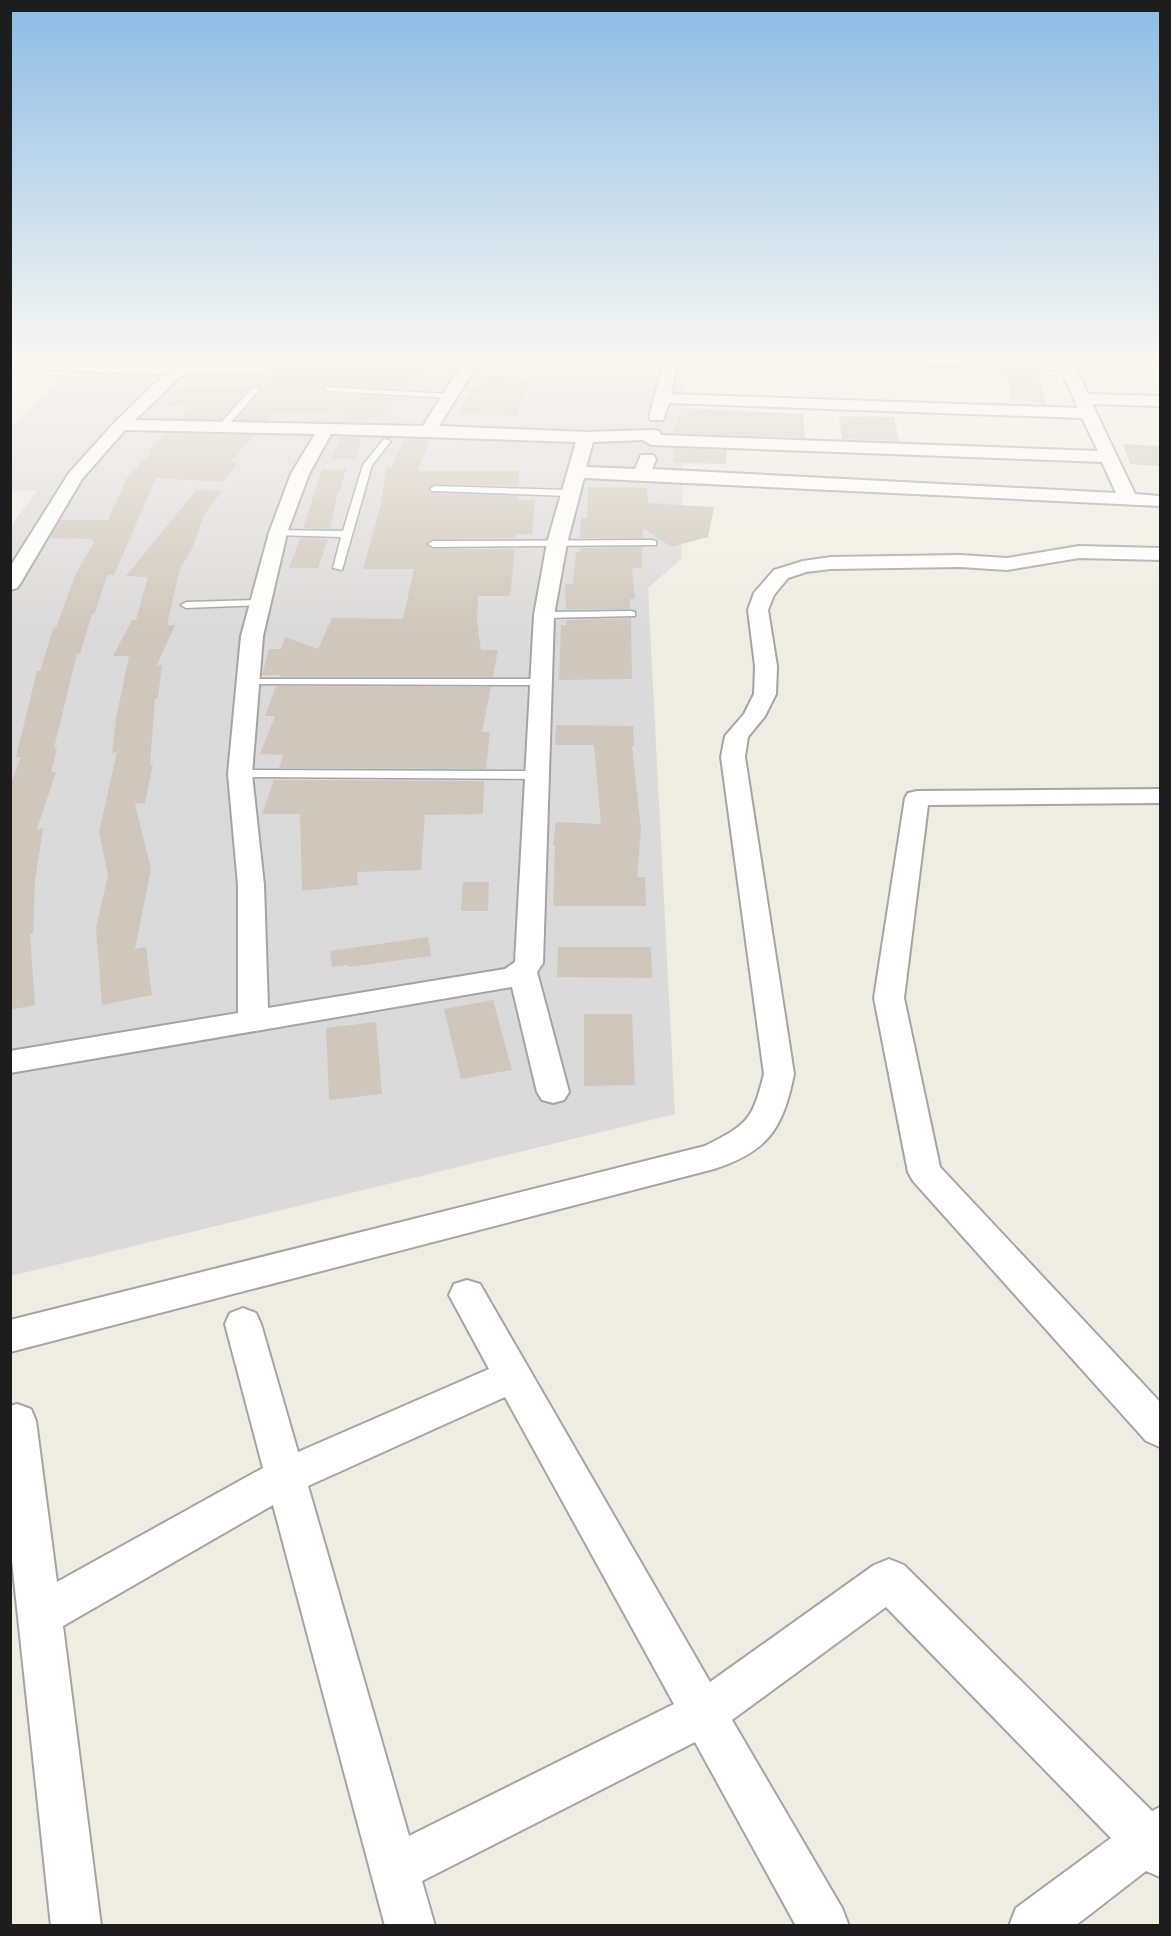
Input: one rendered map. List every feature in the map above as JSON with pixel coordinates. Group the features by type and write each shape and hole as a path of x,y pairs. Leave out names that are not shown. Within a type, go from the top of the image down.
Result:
{"street":[{"path":"10,584 75,477 100,448"},
{"path":"253,1020 251,885 240,774 252,636 278,533 300,474 315,448"},
{"path":"10,1062 512,977 523,971 529,963 544,615 557,543 583,448"},
{"path":"639,474 644,469 649,448"},
{"path":"888,448 1108,458"},
{"path":"1104,448 1128,499"},
{"path":"572,483 639,474 1161,501"},
{"path":"10,1336 714,1156 751,1137 771,1109 779,1074 733,757 737,736 754,716 765,694 766,666 758,610 764,593 781,574 803,567 831,563 939,561 1007,564 1079,552 1161,554"},
{"path":"1161,796 917,798 889,998 925,1172 1161,1429"},
{"path":"523,971 553,1092"},
{"path":"467,1295 824,1926"},
{"path":"243,1324 410,1926"},
{"path":"40,1615 286,1476 513,1376"},
{"path":"17,1421 76,1926"},
{"path":"394,1869 704,1713 890,1580 1156,1842 1034,1926"}],"lane":[{"path":"338,568 358,489 368,465 381,448"},
{"path":"435,489 572,483"},
{"path":"278,533 347,534"},
{"path":"433,544 652,543"},
{"path":"186,605 260,603"},
{"path":"544,615 631,614"},
{"path":"248,682 541,682"},
{"path":"240,774 537,775"}],"shaded area":[{"path":"11,448 683,448 681,559 648,588 675,1114 11,1276 10,527 38,490 11,491"}],"building":[{"path":"151,448 243,448 230,462 238,463 223,482 156,478 114,575 107,575 80,654 77,654 54,748 57,749 51,772 56,772 37,829 43,828 35,881 33,934 30,934 35,1005 10,1010 10,786 21,757 16,757 37,671 40,671 53,629 56,628 76,573 95,541 92,541 93,539 50,538 60,520 108,520 127,478 153,451 149,451"},
{"path":"335,448 359,448 356,459 332,459"},
{"path":"400,448 427,448 418,471 519,471 518,486 435,484 428,489 430,493 517,496 517,500 535,500 532,535 516,534 516,538 433,539 426,543 433,549 515,549 510,596 478,596 477,623 481,650 498,650 493,677 279,677 280,675 262,675 269,649 281,649 285,637 318,649 332,618 403,619 414,569 363,569 381,504 386,467 392,467"},
{"path":"674,448 727,450 726,464 673,463"},
{"path":"1125,448 1161,448 1161,466 1130,464"},
{"path":"322,469 346,469 340,491 338,491 330,529 303,528"},
{"path":"588,487 647,488 648,503 714,507 708,537 671,547 643,528 643,538 580,538 581,518 587,518"},
{"path":"196,490 222,491 204,515 192,549 180,568 167,625 175,625 157,665 162,665 158,698 155,699 150,765 153,764 145,803 135,804 151,869 135,949 146,947 152,995 102,1005 96,928 108,875 99,832 117,752 112,753 116,718 129,656 113,656 132,620 136,620 148,577 126,576"},
{"path":"300,538 328,539 318,568 289,568"},
{"path":"642,547 642,568 632,568 635,599 630,599 630,609 566,609 565,584 573,584 576,552 579,552 580,548"},
{"path":"631,618 632,679 559,680 561,625 566,625 566,620"},
{"path":"276,686 491,687 482,732 490,732 486,769 279,768 283,755 260,754 275,716 265,716"},
{"path":"556,725 633,726 634,746 632,746 641,829 637,877 645,877 646,906 553,906 555,846 553,845 556,822 601,824 594,745 555,745"},
{"path":"274,780 484,781 483,814 425,815 421,870 357,872 358,885 302,891 300,814 262,814"},
{"path":"463,882 489,882 488,911 461,911"},
{"path":"428,937 431,956 332,967 330,951"},
{"path":"558,947 651,947 652,978 557,977"},
{"path":"493,1000 512,1070 461,1079 444,1009"},
{"path":"584,1014 632,1014 635,1085 584,1086"},
{"path":"376,1022 382,1094 329,1100 326,1028"}]}
